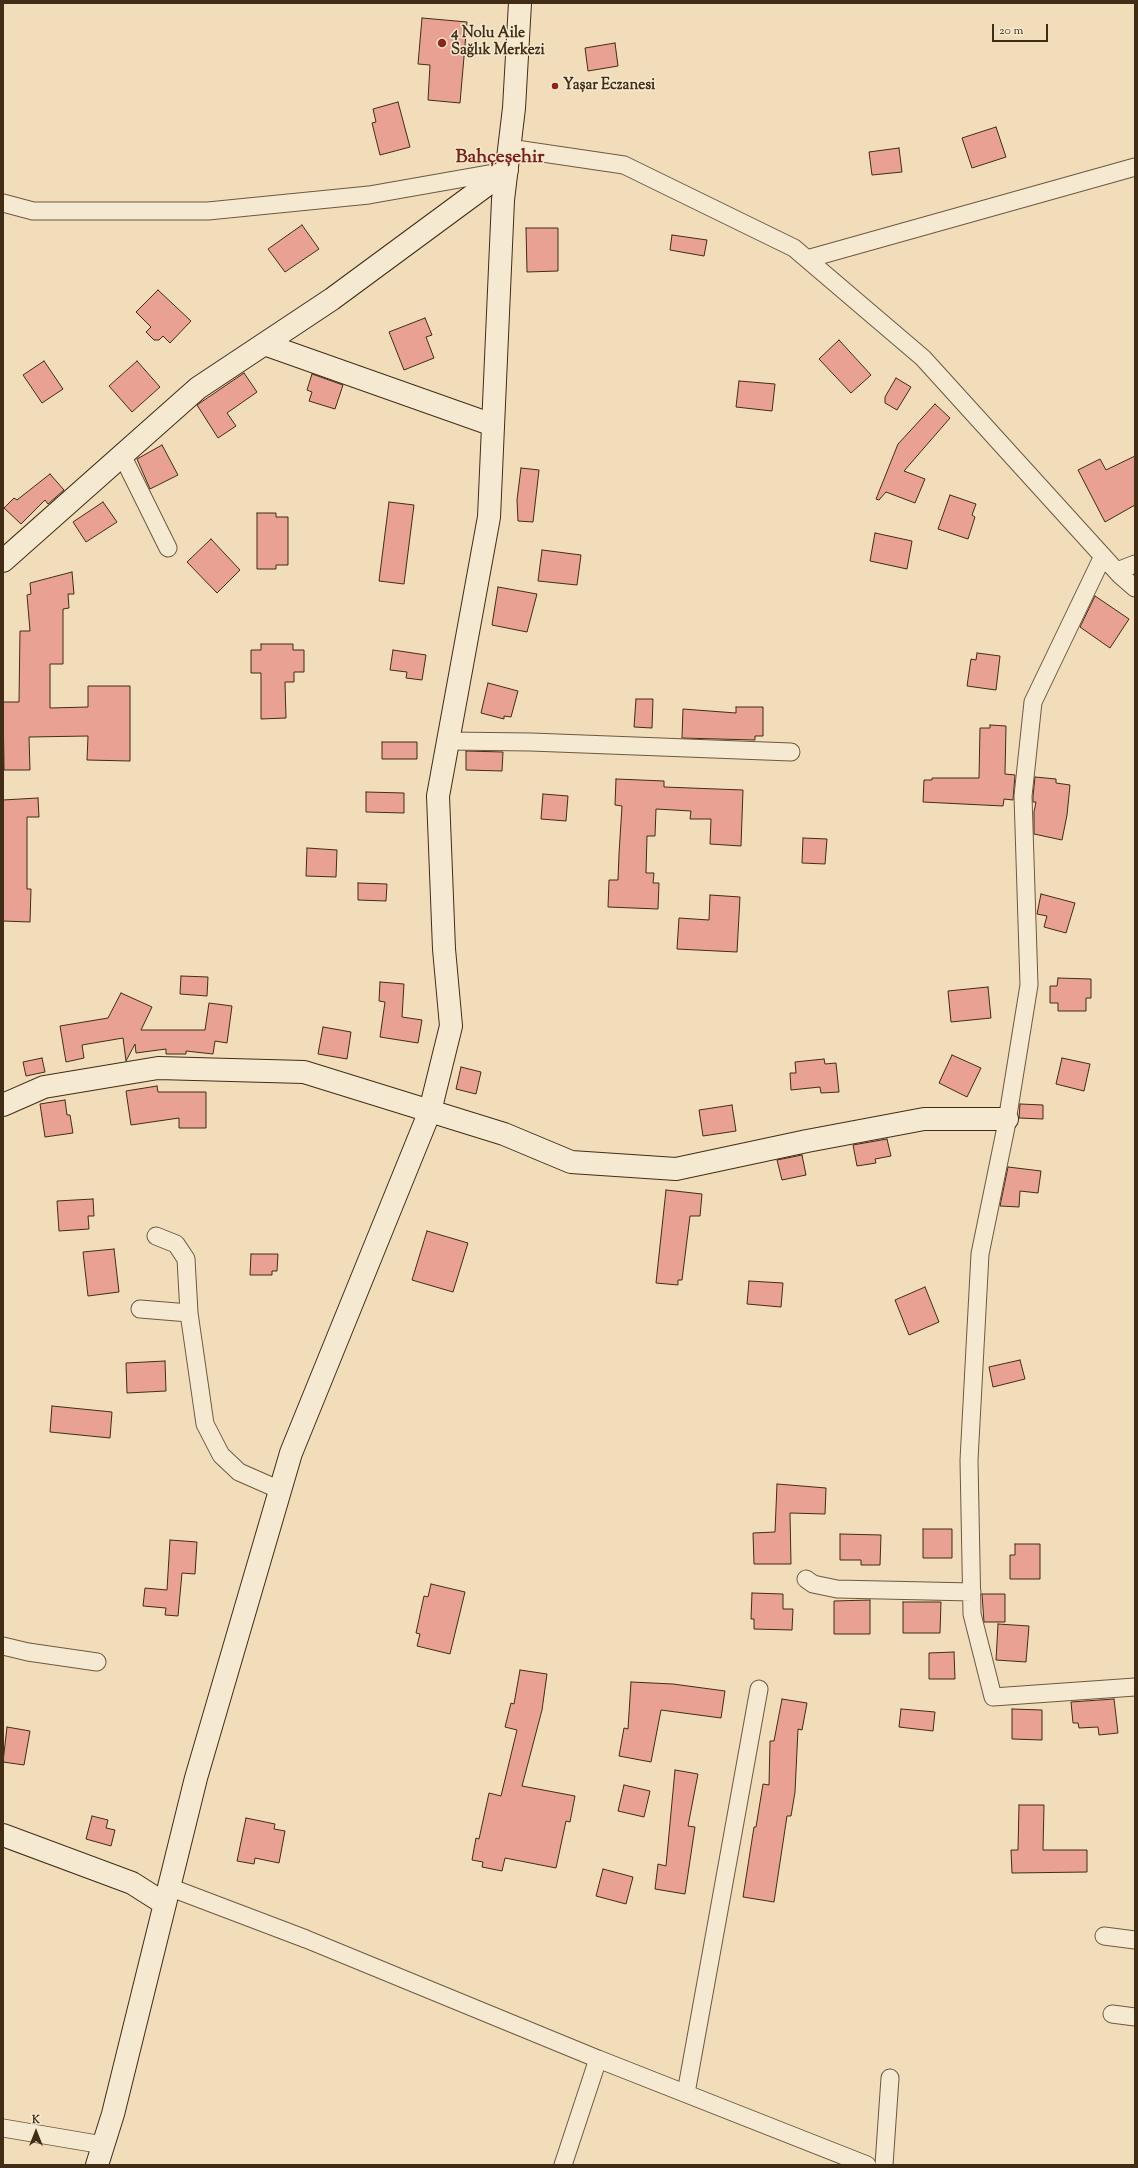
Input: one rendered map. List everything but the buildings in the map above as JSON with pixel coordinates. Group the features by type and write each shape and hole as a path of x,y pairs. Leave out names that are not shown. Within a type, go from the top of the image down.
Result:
{"street":[{"path":"3,2128 102,2159 196,1778 290,1453 430,1111 451,1026 444,949 438,796 489,517 503,200 509,148 520,3"},
{"path":"509,148 624,165 794,248 923,358 1103,556 1135,588"},
{"path":"807,259 1135,167"},
{"path":"3,203 33,211 208,211 369,196 507,170"},
{"path":"3,561 198,388 332,299 507,170"},
{"path":"264,344 493,425"},
{"path":"122,455 168,548"},
{"path":"1103,556 1033,702 1023,796 1029,985 1007,1119 980,1254 969,1460 972,1614 993,1697 1135,1687"},
{"path":"1117,571 1135,564"},
{"path":"448,741 531,742 791,752"},
{"path":"3,1105 44,1087 158,1068 304,1072 504,1134 571,1162 676,1169 807,1141 924,1119 1007,1119"},
{"path":"156,1236 176,1244 186,1259 189,1313 205,1424 221,1455 239,1472 280,1490"},
{"path":"140,1309 189,1313"},
{"path":"806,1579 813,1584 837,1589 972,1592"},
{"path":"3,1646 28,1652 97,1662"},
{"path":"686,2093 759,1689"},
{"path":"3,1835 132,1883 306,1939 598,2059 867,2165"},
{"path":"1104,1936 1135,1940"},
{"path":"1112,2014 1135,2017"},
{"path":"563,2165 598,2059"},
{"path":"884,2165 890,2078"}],"place":[{"name":"4 Nolu Aile Sağlık Merkezi","path":"442,43"},
{"name":"Yaşar Eczanesi","path":"555,86"}],"district":[{"name":"Bahçeşehir","path":"500,159"}]}
